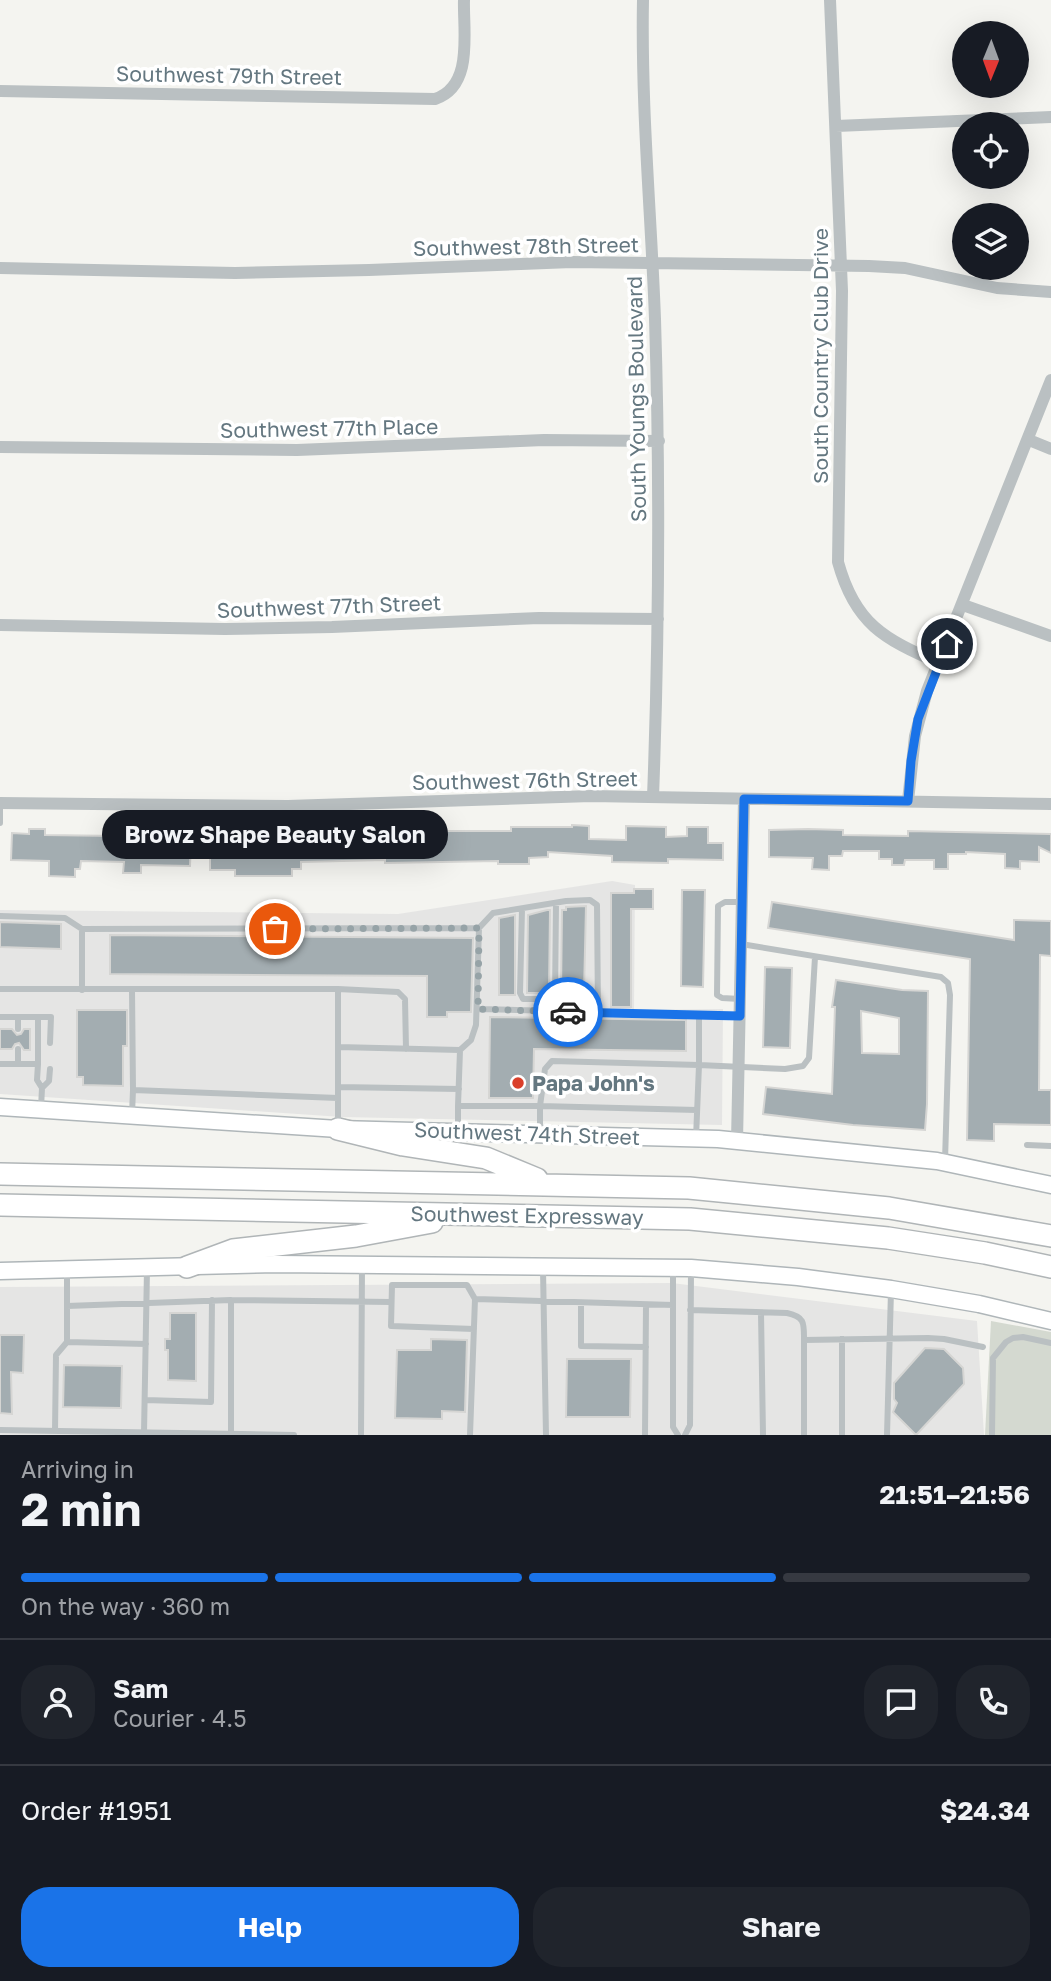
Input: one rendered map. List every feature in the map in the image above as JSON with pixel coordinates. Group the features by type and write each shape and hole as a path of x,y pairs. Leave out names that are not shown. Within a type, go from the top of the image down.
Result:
{"highway":[{"path":"338,1129 403,1145 486,1158 548,1184"},
{"name":"Southwest Expressway","path":"0,1174 689,1188 888,1208 1051,1236"},
{"name":"Southwest Expressway","path":"0,1205 690,1219 806,1228 936,1245 1051,1268"},
{"path":"187,1267 233,1250 356,1236 475,1213"}],"main road":[{"name":"Southwest 74th Street","path":"1,1108 338,1129 737,1140 945,1163 1051,1185"},
{"path":"1,1270 362,1265 691,1268 798,1277 891,1289 979,1304 1051,1321"}],"street":[{"name":"Southwest 79th Street","path":"0,91 440,98 454,87 463,63 464,0"},
{"name":"South Youngs Boulevard","path":"643,0 642,76 659,440 653,797"},
{"name":"South Country Club Drive","path":"830,0 841,266 838,562 854,602 871,625 901,646 939,663"},
{"path":"836,126 1051,117"},
{"name":"Southwest 78th Street","path":"0,268 247,272 572,262 841,266 905,268 998,288 1051,292"},
{"path":"908,801 918,719 1051,380"},
{"name":"Southwest 77th Place","path":"0,447 297,450 544,440 659,440"},
{"path":"1028,440 1051,449"},
{"path":"963,605 1051,636"},
{"name":"Southwest 77th Street","path":"0,625 225,629 527,618 658,619"},
{"name":"Southwest 76th Street","path":"0,803 263,806 517,797 653,797 1051,804"},
{"path":"737,1140 744,799"}],"lane":[{"path":"0,803 0,823"},
{"path":"458,1131 460,1051 471,1040 478,1009 479,928 493,914 590,900 597,905 598,1012"},
{"path":"740,999 717,995 718,906 725,902 742,902"},
{"path":"555,999 556,903"},
{"path":"522,909 520,993 523,999 598,999"},
{"path":"0,916 65,918 82,929 479,928"},
{"path":"82,929 82,990"},
{"path":"741,944 942,977 948,983 950,995 945,1163"},
{"path":"540,1133 540,1105 545,1069 552,1061 738,1065 785,1069 803,1066 809,1058 815,957"},
{"path":"0,989 338,989 398,992 405,999 406,1049"},
{"path":"338,989 338,1129"},
{"path":"132,990 132,1116"},
{"path":"478,1009 740,1016"},
{"path":"696,1138 699,1015"},
{"path":"0,1017 51,1017 50,1043"},
{"path":"18,1017 18,1029"},
{"path":"38,1017 37,1080 42,1088 41,1110"},
{"path":"338,1047 460,1051"},
{"path":"18,1049 18,1064"},
{"path":"0,1064 38,1064"},
{"path":"42,1088 49,1081 50,1069"},
{"path":"338,1087 459,1089"},
{"path":"133,1090 338,1098"},
{"path":"458,1106 540,1105 697,1110"},
{"path":"1027,1145 1051,1146"},
{"path":"361,1435 362,1265"},
{"path":"144,1433 147,1267"},
{"path":"543,1267 545,1435"},
{"path":"673,1268 673,1427 678,1435"},
{"path":"685,1435 690,1425 691,1268"},
{"path":"55,1432 56,1355 67,1342 67,1269"},
{"path":"470,1435 474,1329 475,1299 467,1285 392,1285 391,1326 474,1329"},
{"path":"887,1435 891,1289"},
{"path":"475,1299 673,1305"},
{"path":"67,1306 212,1300 391,1302"},
{"path":"145,1400 211,1402 212,1300"},
{"path":"231,1300 231,1434"},
{"path":"581,1303 581,1346 646,1347"},
{"path":"645,1435 646,1305"},
{"path":"690,1310 761,1312 798,1316 804,1322 804,1435"},
{"path":"761,1312 763,1435"},
{"path":"992,1435 993,1358 1006,1342 1013,1338 1023,1337 1051,1343"},
{"path":"842,1339 842,1435"},
{"path":"804,1340 944,1339 983,1347"},
{"path":"67,1342 146,1345"},
{"path":"0,1430 294,1435"}],"shaded area":[{"path":"612,881 635,885 634,1010 723,1009 722,1125 342,1117 0,1094 0,910 398,914"},
{"path":"672,1283 977,1321 984,1435 0,1435 0,1287"},
{"path":"991,1321 1051,1332 1051,1435 985,1435"}],"building":[{"path":"589,826 589,839 626,840 626,826 666,827 666,837 687,836 687,827 708,827 708,843 723,843 723,860 612,862 612,856 548,852 548,857 529,858 529,864 498,864 498,861 385,863 385,860 301,862 301,869 292,869 292,876 235,876 235,870 210,870 210,836 251,836 251,849 272,849 272,838 400,833 401,844 422,844 422,831 511,831 511,827"},
{"path":"29,829 45,829 45,835 117,836 117,842 160,844 160,839 191,839 190,866 141,865 141,873 123,873 124,862 81,861 80,869 75,869 75,877 49,876 49,861 11,860 12,833 29,834"},
{"path":"769,830 843,830 843,835 908,836 908,831 1051,834 1051,853 1039,847 1039,862 1020,861 1020,869 1005,868 1005,854 966,852 948,854 948,869 934,869 934,860 905,860 904,865 892,865 892,859 879,859 879,851 843,851 842,856 829,856 829,870 812,869 813,858 769,857"},
{"path":"634,889 653,889 653,909 631,909 631,1007 611,1007 611,893 634,893"},
{"path":"682,890 705,890 703,987 681,986"},
{"path":"772,902 1014,940 1014,920 1051,921 1051,956 1040,955 1039,1090 1051,1090 1051,1125 994,1124 994,1141 967,1140 970,959 768,928"},
{"path":"586,906 584,993 561,993 562,910 566,910 566,907"},
{"path":"550,910 549,993 527,993 528,915"},
{"path":"515,915 515,995 499,995 499,918"},
{"path":"0,922 61,924 61,949 0,947"},
{"path":"110,935 473,938 471,1012 447,1012 447,1017 427,1017 427,976 110,974"},
{"path":"765,967 792,968 790,1048 763,1047"},
{"path":"836,980 928,991 925,1130 853,1125 763,1114 766,1087 832,1094 835,1007 832,1007","holes":["861,1011 899,1018 899,1054 862,1053"]},
{"path":"77,1010 127,1010 127,1046 123,1046 123,1086 83,1085 83,1077 77,1077"},
{"path":"490,1017 686,1020 686,1051 534,1049 533,1098 489,1098"},
{"path":"0,1029 12,1029 17,1035 24,1029 30,1029 30,1050 24,1050 19,1043 12,1049 0,1049"},
{"path":"170,1313 196,1313 196,1381 168,1380 168,1350 165,1350 165,1339 170,1339"},
{"path":"0,1335 24,1335 23,1373 11,1372 12,1414 0,1413"},
{"path":"431,1339 467,1340 465,1412 442,1411 442,1419 395,1418 397,1350 431,1350"},
{"path":"925,1348 944,1349 963,1368 964,1384 916,1435 893,1412 897,1403 894,1399 894,1383"},
{"path":"567,1359 631,1359 630,1417 566,1417"},
{"path":"64,1365 122,1366 121,1408 63,1407"}],"way so far":[{"path":"275,929 479,928 478,1009 568,1012"}],"place":[{"name":"Browz Shape Beauty Salon","path":"275,929"},
{"name":"Papa John's","path":"518,1083"}],"route":[{"path":"568,1012 740,1016 744,799 908,801 918,719 947,644"}]}
